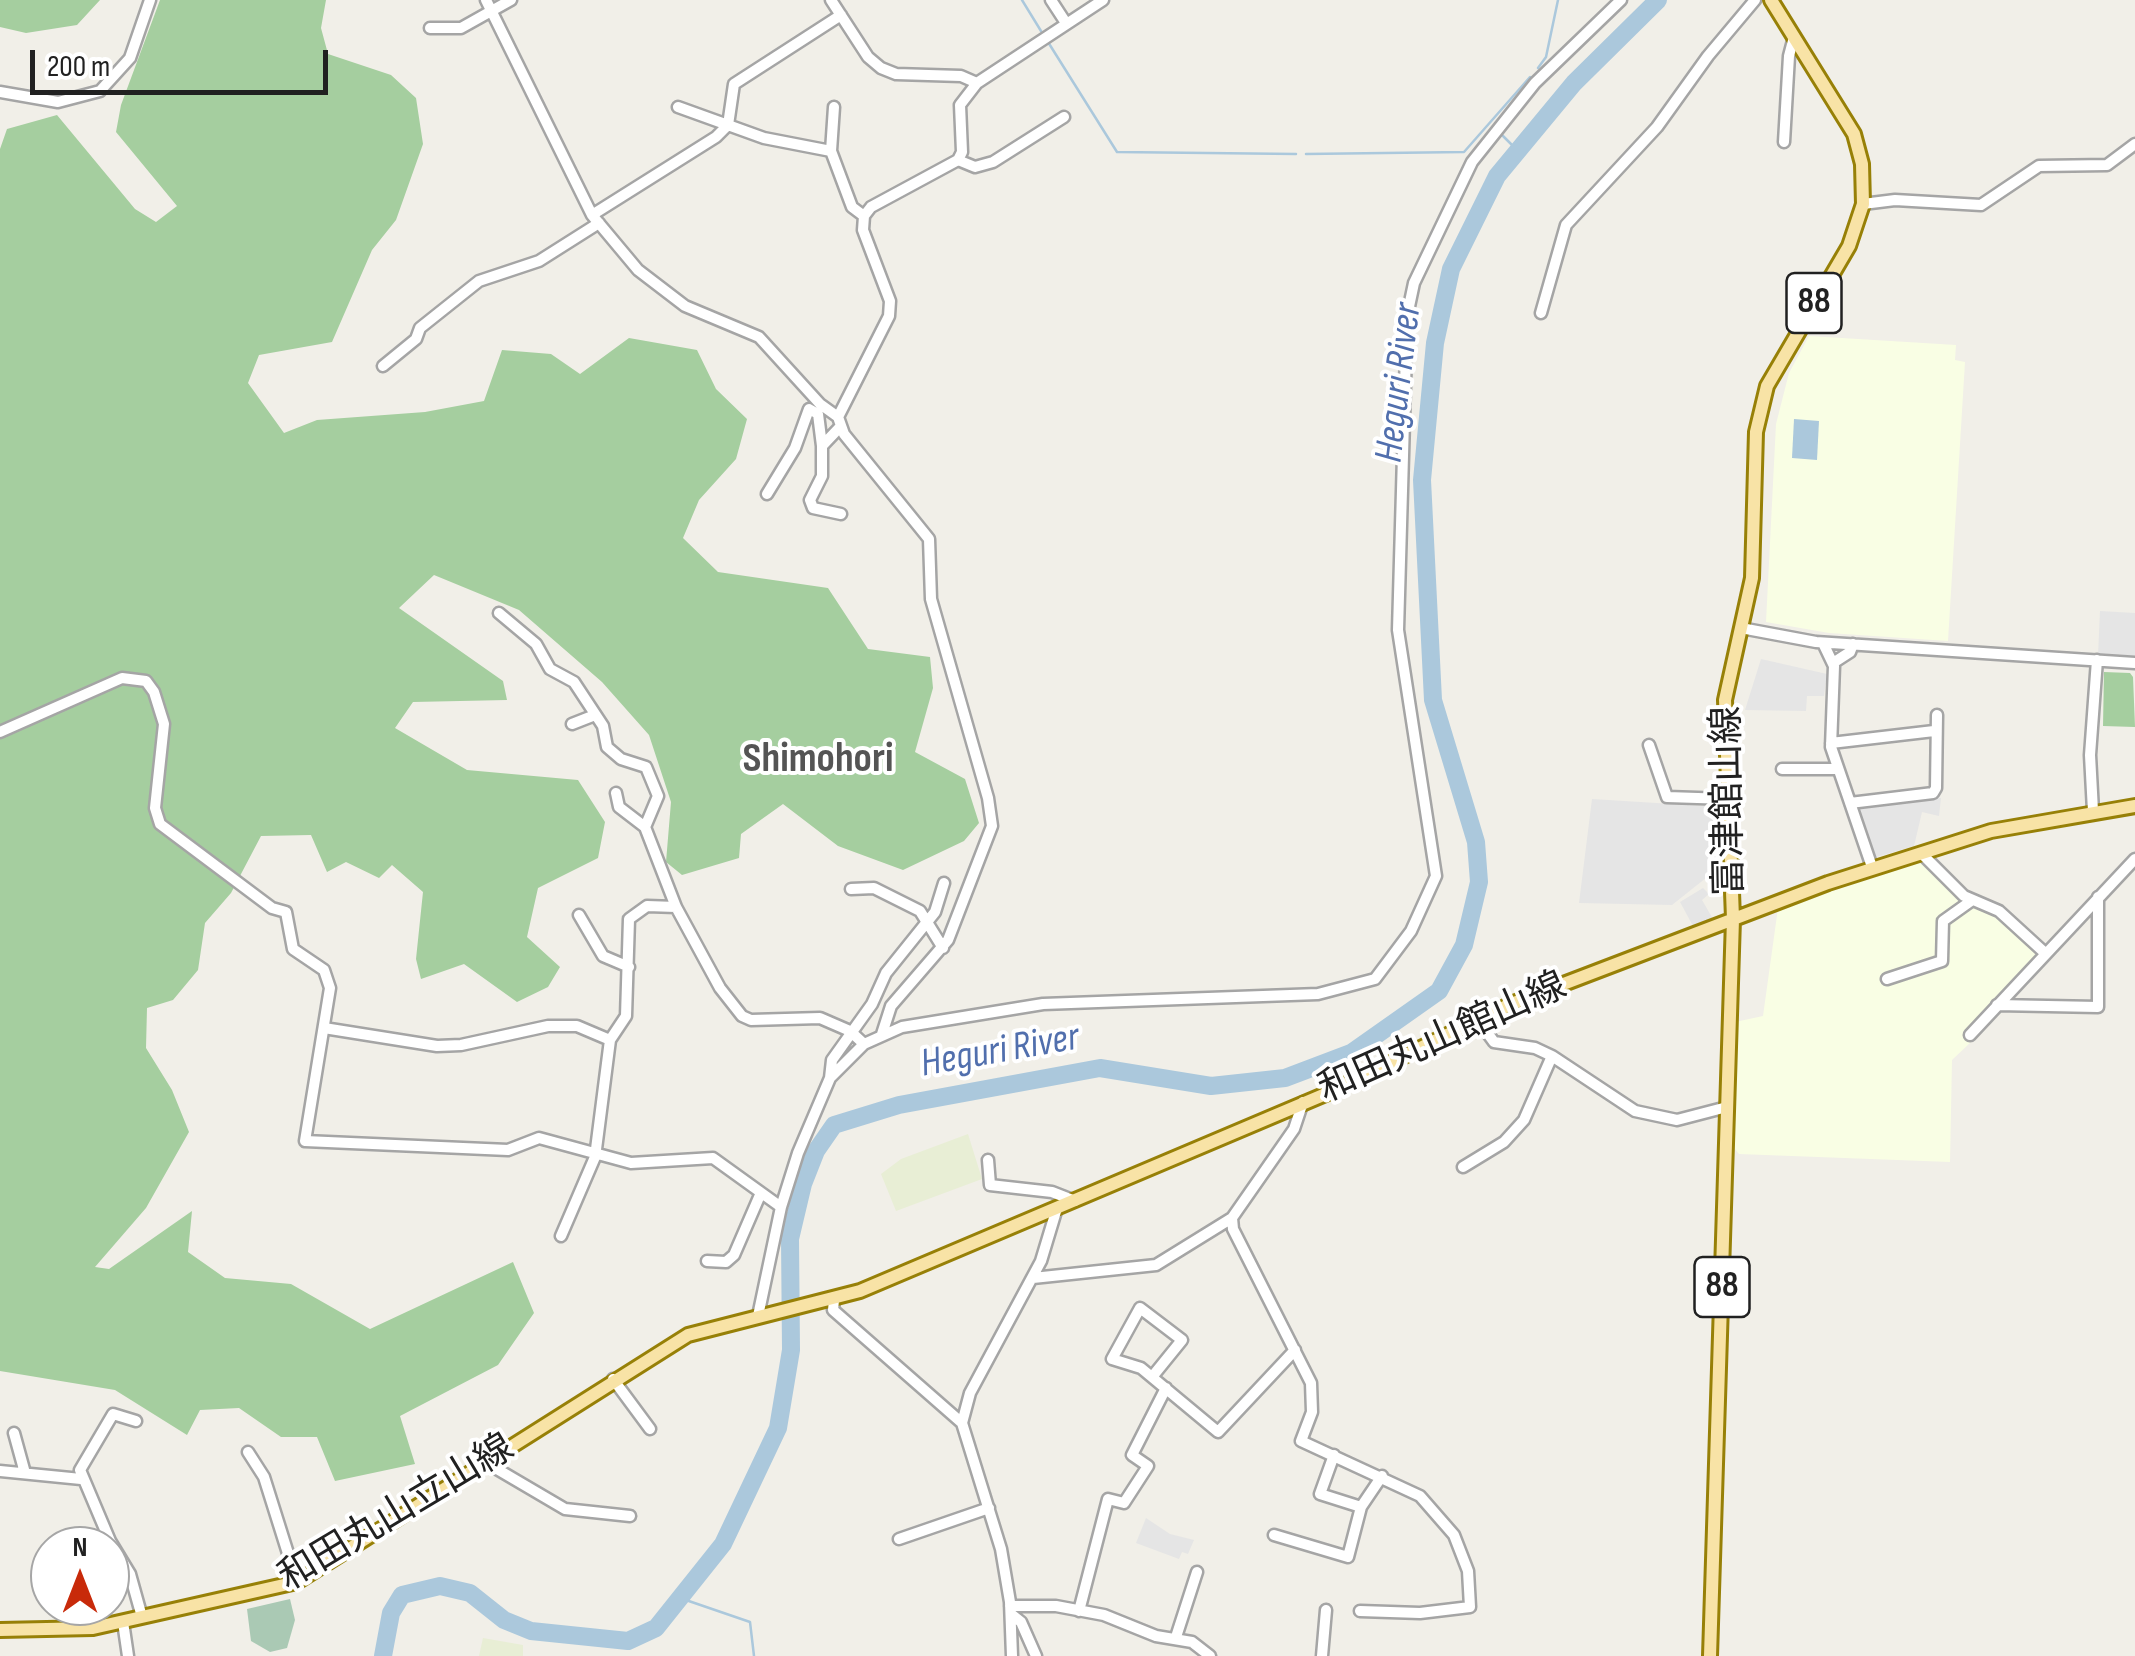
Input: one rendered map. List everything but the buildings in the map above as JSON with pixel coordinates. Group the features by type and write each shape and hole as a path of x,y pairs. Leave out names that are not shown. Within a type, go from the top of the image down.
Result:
{"main road":[{"name":"富津館山線","path":"1710,1656 1733,919 1725,700 1755,558 1756,432 1767,386 1780,357 1849,246 1863,204 1862,164 1854,134 1771,0"},
{"name":"和田丸山館山線","path":"762,1315 831,1301 1303,1102 1478,1020 1872,867 1992,831 2135,806"},
{"name":"和田丸山立山線","path":"130,1620 256,1595 297,1582 612,1379 688,1335 762,1315"},
{"name":"和田丸山立山線","path":"0,1630 98,1626"}],"street":[{"path":"0,92 58,102 100,92 130,58 150,0"},
{"path":"486,0 595,219 660,291 759,337 840,422 929,539 932,600 988,798 992,826 988,847 943,948 891,1006 882,1034"},
{"path":"430,28 461,28 511,0"},
{"path":"832,0 868,58 881,68 896,74 961,76 977,82"},
{"path":"1050,0 1066,23"},
{"path":"822,446 840,422 889,316 890,301 863,230 864,216 871,206 958,160 962,152 960,105 977,82 1103,0"},
{"path":"762,1315 781,1207 798,1152 830,1078 864,1044 882,1034 959,1015 1043,1004 1318,994 1375,978 1411,931 1436,876 1398,630 1407,316 1414,283 1472,162 1535,83 1621,0"},
{"path":"1540,313 1566,226 1658,127 1754,0"},
{"path":"383,366 416,340 420,328 479,281 539,262 728,125 734,84 841,15"},
{"path":"1784,142 1788,56 1794,37"},
{"path":"678,108 800,148 832,151"},
{"path":"834,108 832,151 852,206 864,216"},
{"path":"958,160 976,167 993,162 1064,117"},
{"path":"1863,204 1895,200 1981,205 2029,170 2108,166 2135,144"},
{"path":"767,494 795,448 809,409 818,414 822,446 822,476 810,500 814,508 842,514"},
{"path":"499,613 536,644 550,669 574,682 602,726 607,747 621,759 646,767 654,782 657,805 645,827"},
{"path":"1741,628 1824,643 2135,663"},
{"path":"1824,643 1832,663 1832,743 1837,769 1872,867"},
{"path":"1832,663 1850,652 1853,644"},
{"path":"2093,812 2090,755 2097,660"},
{"path":"0,732 122,678 146,682 164,724 155,808 160,824 272,908 286,912 293,950 324,970 330,988 305,1141 508,1150 538,1138 558,1140 595,1157 647,1164 713,1158 781,1207"},
{"path":"572,724 595,715"},
{"path":"1850,804 1933,794 1936,715"},
{"path":"1832,743 1934,731"},
{"path":"1649,745 1667,796 1728,798"},
{"path":"1782,769 1837,769"},
{"path":"616,794 618,806 645,827 676,906 720,988 742,1016 751,1020 820,1018 852,1033 864,1044"},
{"path":"1921,852 1970,901 1999,911 2045,952"},
{"path":"1970,1035 2135,859"},
{"path":"830,1078 830,1064 872,1004 886,973 939,903 944,883"},
{"path":"851,889 874,888 928,918 943,948"},
{"path":"1996,1005 2098,1008 2098,898"},
{"path":"1887,979 1942,961 1943,920 1970,901"},
{"path":"562,1236 595,1157 610,1040 626,1016 628,919 638,909 676,906"},
{"path":"579,915 603,956 629,967"},
{"path":"1478,1020 1494,1042 1535,1048 1552,1056 1635,1112 1661,1120 1703,1116 1728,1107"},
{"path":"324,1028 437,1046 460,1045 548,1026 577,1026 610,1040"},
{"path":"1463,1166 1504,1142 1524,1120 1552,1056"},
{"path":"1033,1278 1156,1265 1232,1218 1294,1129 1303,1102"},
{"path":"988,1160 990,1186 1035,1188 1074,1201"},
{"path":"707,1260 726,1262 734,1254 760,1195"},
{"path":"962,1423 970,1392 1033,1278 1057,1208"},
{"path":"1232,1218 1232,1228 1295,1350 1314,1397 1301,1441 1420,1496 1454,1535 1468,1571 1470,1606 1420,1613 1360,1610"},
{"path":"831,1301 834,1310 962,1423 989,1508 1011,1610 1012,1656"},
{"path":"1152,1377 1182,1340 1140,1308 1112,1359 1152,1377 1218,1432 1224,1431 1249,1395 1295,1350"},
{"path":"612,1379 650,1429"},
{"path":"1079,1610 1108,1499 1124,1503 1148,1466 1132,1455 1166,1388"},
{"path":"136,1421 113,1414 85,1458 82,1478 130,1574 142,1617"},
{"path":"14,1433 25,1473"},
{"path":"248,1452 264,1476 297,1582"},
{"path":"1334,1455 1320,1494 1361,1507"},
{"path":"485,1462 565,1509 630,1516"},
{"path":"0,1471 82,1478"},
{"path":"1274,1536 1348,1557 1361,1507 1382,1476"},
{"path":"899,1539 989,1508"},
{"path":"1176,1637 1197,1572"},
{"path":"1011,1610 1079,1610 1156,1636 1192,1642 1210,1656"},
{"path":"1011,1610 1036,1656"},
{"path":"1322,1656 1326,1610"},
{"path":"124,1626 128,1656"}],"shaded area":[{"path":"1809,336 1956,345 1955,360 1965,362 1948,641 1829,633 1766,622 1776,424 1789,373"},
{"path":"2100,611 2135,613 2135,658 2098,656"},
{"path":"1761,659 1827,674 1824,696 1807,696 1806,711 1745,710"},
{"path":"1928,796 1941,798 1939,816 1922,812 1914,846 1873,858 1857,807"},
{"path":"1592,799 1721,807 1721,866 1672,905 1579,903"},
{"path":"1919,860 1969,905 1998,914 2038,954 1966,1033 1971,1042 1952,1060 1950,1162 1739,1154 1735,1149 1735,1022 1763,1016 1778,908"},
{"path":"1703,888 1709,894 1702,900 1713,919 1693,926 1680,902"},
{"path":"968,1134 982,1179 896,1211 881,1174 901,1159"},
{"path":"1146,1518 1170,1534 1194,1540 1188,1554 1182,1552 1179,1559 1136,1543"},
{"path":"290,1599 295,1620 287,1648 270,1652 251,1641 247,1609"},
{"path":"483,1638 523,1645 523,1656 479,1656"}],"green space":[{"path":"0,0 100,0 77,25 26,33 0,27"},
{"path":"160,0 326,0 321,28 328,54 391,75 416,98 423,144 396,220 372,250 332,342 259,355 248,383 284,433 317,420 425,412 484,401 502,350 551,354 580,374 629,338 697,350 716,389 747,419 736,459 699,500 683,538 718,572 828,588 868,649 930,657 933,688 915,752 965,779 979,823 964,841 903,870 838,846 783,804 741,834 739,858 682,875 666,862 671,802 649,735 602,682 519,610 434,575 399,608 503,681 507,700 413,702 395,728 467,770 578,780 605,822 598,858 538,888 527,937 560,967 548,987 517,1002 464,964 421,979 416,959 423,892 392,865 379,878 346,862 327,872 311,835 261,836 231,893 205,923 198,970 173,1000 147,1008 146,1048 172,1090 189,1132 146,1208 95,1267 109,1269 192,1211 188,1252 225,1278 291,1284 370,1329 513,1262 534,1313 498,1365 400,1416 415,1464 335,1481 317,1437 281,1437 239,1408 200,1410 187,1435 115,1390 0,1371 0,149 7,129 57,115 135,209 156,222 177,206 116,132 121,105"},
{"path":"2104,672 2130,673 2133,677 2135,727 2103,726"}],"water":[{"path":"1794,419 1819,421 1817,460 1792,458"}],"waterway":[{"path":"1022,0 1041,31"},
{"path":"1538,68 1546,57 1558,0"},
{"name":"Heguri River","path":"383,1656 391,1613 402,1595 440,1586 470,1593 504,1620 531,1631 628,1641 656,1628 723,1544 778,1428 791,1350 790,1239 803,1184 816,1151 834,1125 899,1105 1100,1068 1211,1086 1285,1078 1351,1053 1439,991 1464,945 1479,882 1476,842 1433,700 1422,480 1435,343 1451,269 1497,176 1574,83 1658,0"},
{"path":"1048,42 1117,152 1296,154"},
{"path":"1306,154 1464,152 1530,77"},
{"path":"1501,134 1518,151"},
{"path":"680,1598 750,1622 754,1656"}],"district":[{"name":"Shimohori","path":"818,760"}]}
